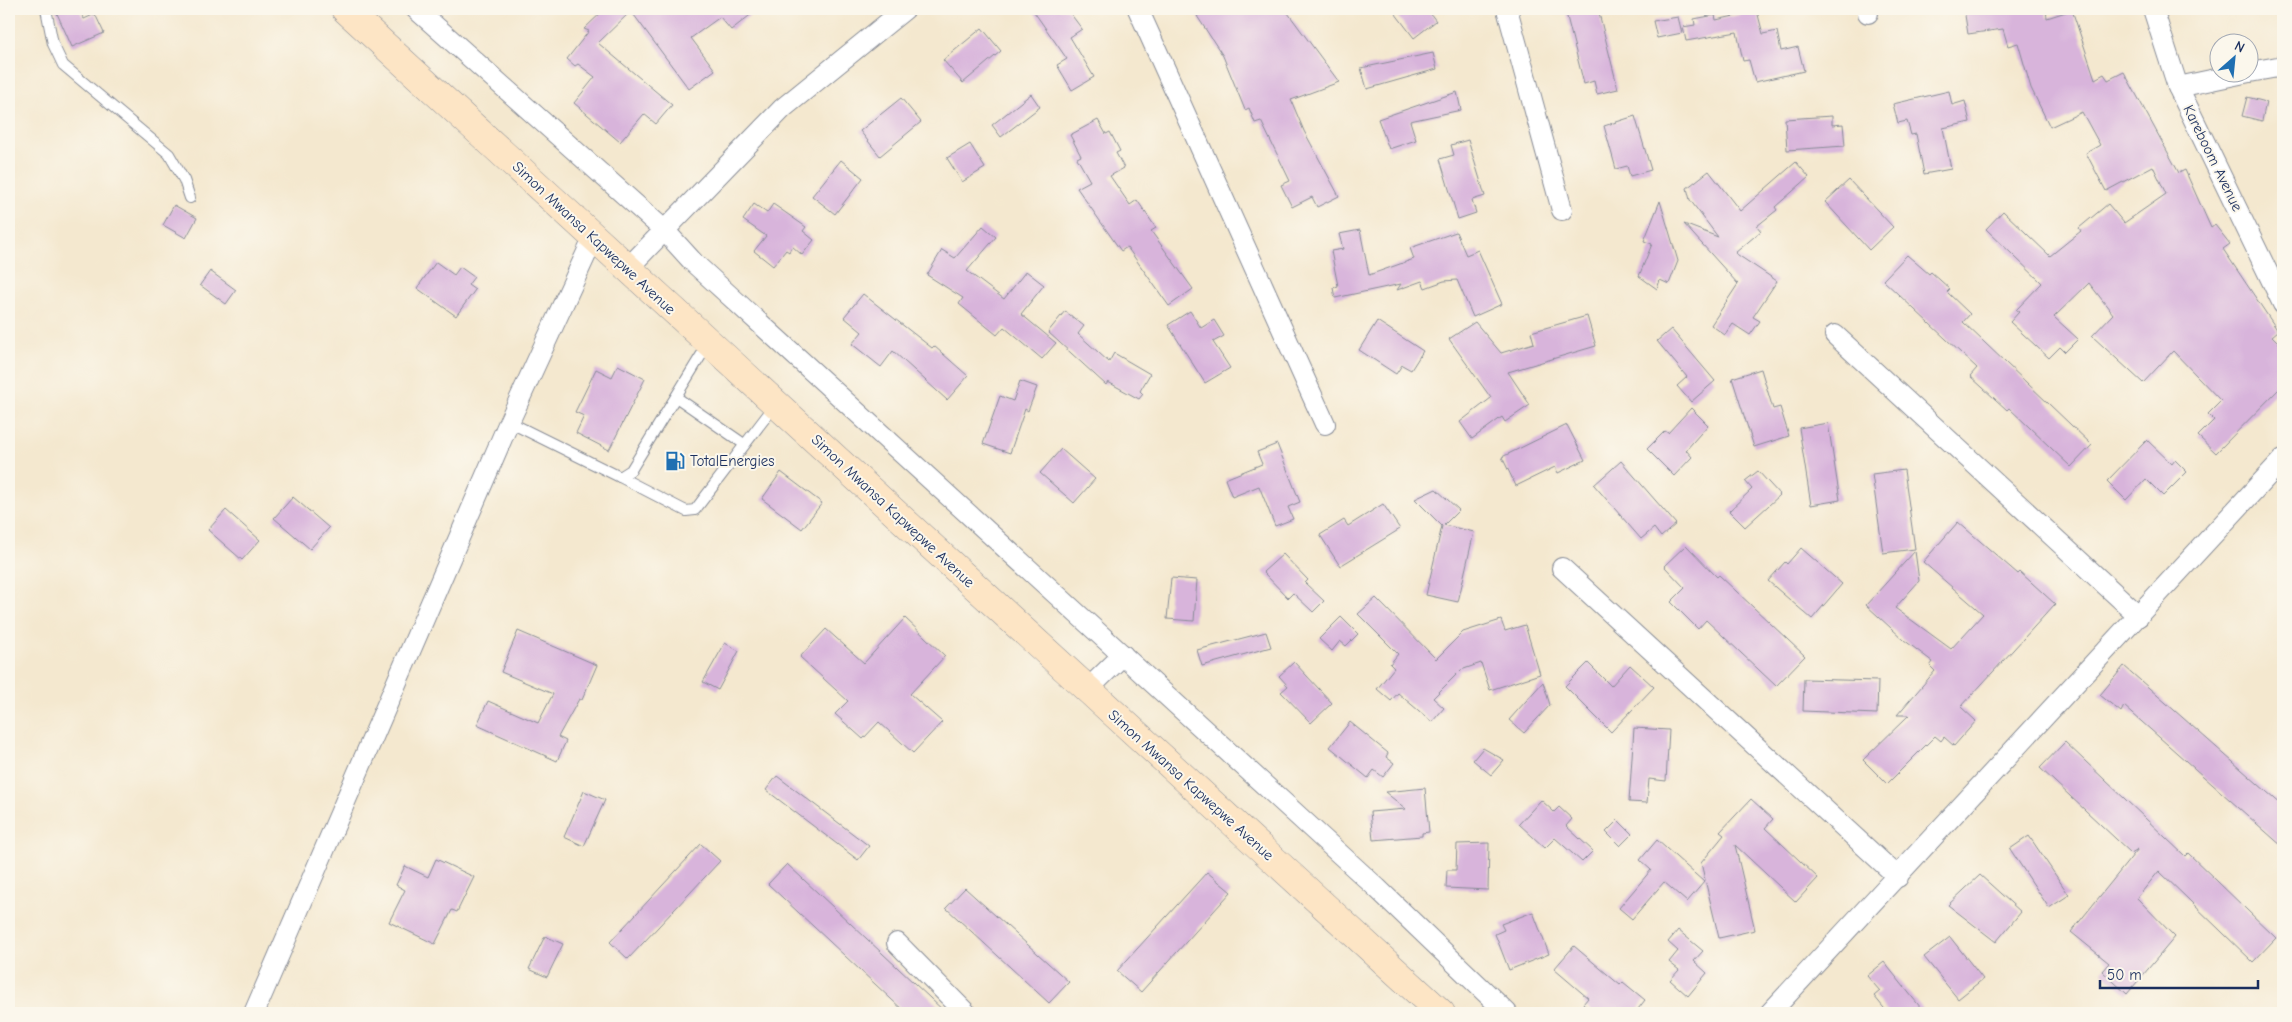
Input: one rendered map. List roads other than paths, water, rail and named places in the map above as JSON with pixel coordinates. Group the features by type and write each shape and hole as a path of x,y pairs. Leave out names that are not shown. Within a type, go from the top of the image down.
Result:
{"main road":[{"name":"Simon Mwansa Kapwepwe Avenue","path":"345,9 1441,1013"}],"street":[{"path":"416,9 664,230 694,263 1377,888 1507,1013"},
{"path":"627,269 783,108 905,9"},
{"path":"1138,9 1325,424"},
{"path":"1507,9 1562,210"},
{"name":"Kareboom Avenue","path":"2153,9 2178,87 2283,304"},
{"path":"2260,70 2283,66"},
{"path":"2178,87 2210,80"},
{"path":"254,1013 509,422 594,237"},
{"path":"1835,335 2139,616"},
{"path":"1770,1013 1898,877 2283,459"},
{"path":"1562,568 1898,877"},
{"path":"1087,690 1123,655"},
{"path":"897,943 966,1013"}],"lane":[{"path":"46,9 53,44 63,64 169,154 184,180 190,198"},
{"path":"620,477 631,470 708,343"},
{"path":"676,397 744,444"},
{"path":"509,422 686,510 695,510 776,404"}],"place":[{"name":"TotalEnergies","path":"675,461"}]}
